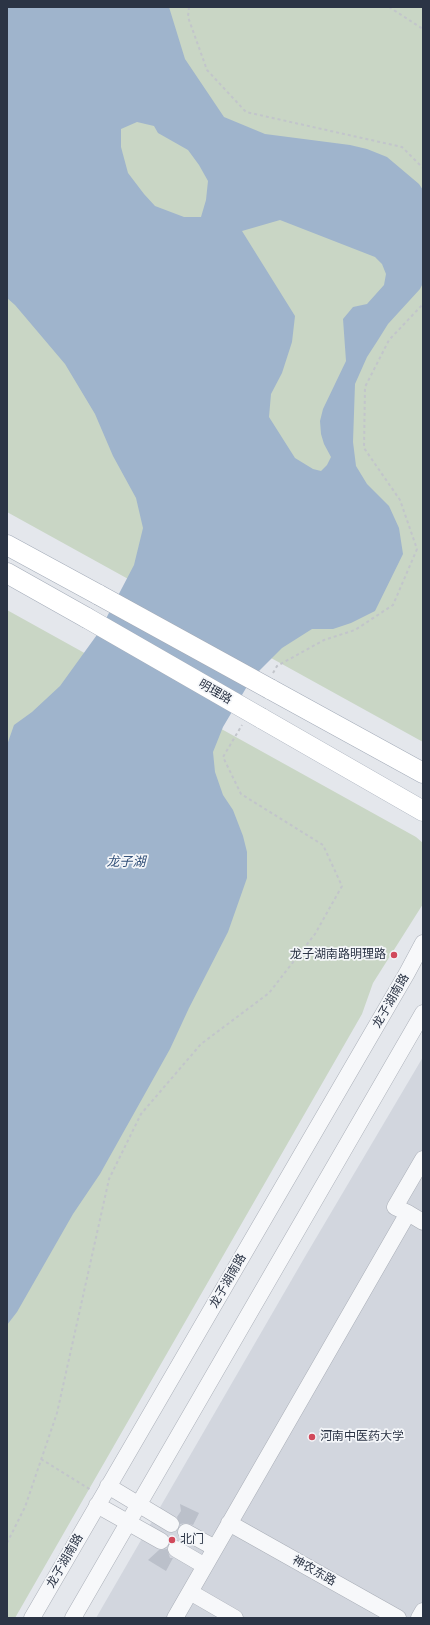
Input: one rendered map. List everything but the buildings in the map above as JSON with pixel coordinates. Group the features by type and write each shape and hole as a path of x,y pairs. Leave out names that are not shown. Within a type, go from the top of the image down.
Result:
{"main road":[{"path":"7,545 99,595 270,684 423,773"},
{"name":"明理路","path":"7,573 423,811"}],"street":[{"name":"龙子湖南路","path":"32,1618 423,943"},
{"path":"73,1618 423,1013"},
{"path":"423,1159 396,1207 423,1222"},
{"path":"175,1618 408,1213"},
{"path":"102,1496 138,1505 171,1524"},
{"path":"102,1496 129,1522 161,1541"},
{"name":"神农东路","path":"229,1523 398,1618"},
{"path":"186,1532 215,1548"},
{"path":"176,1549 205,1566"},
{"path":"190,1592 235,1618"},
{"path":"419,1618 423,1611"}],"path":[{"path":"189,7 188,16 207,70 246,112 402,147 423,168"},
{"path":"389,7 423,29"},
{"path":"270,684 277,666 324,640 355,630 392,605 417,549 400,500 364,448 365,387 390,340 423,304"},
{"path":"7,1543 25,1507 57,1413 109,1179 142,1114 201,1044 268,994 315,934 342,886 323,845 241,794 223,757 242,724"},
{"path":"41,1460 102,1496"}],"shaded area":[{"name":"河南中医药大学","path":"423,1057 423,1618 96,1618 306,1255"}],"green space":[{"path":"7,7 423,7 423,742 7,512"},
{"path":"7,610 416,837 423,843 423,904 373,983 362,1014 15,1618 7,1618"}],"water":[{"name":"龙子湖","path":"7,7 169,7 185,59 224,117 265,134 350,145 367,149 387,157 419,184 423,190 423,283 420,289 388,324 367,357 355,384 353,442 356,466 367,484 389,506 399,528 403,554 375,611 351,623 333,629 312,629 282,648 252,678 223,727 213,752 215,772 223,795 233,810 243,836 247,852 247,878 228,932 170,1049 100,1174 73,1214 17,1312 7,1325 7,745 14,725 32,712 60,686 99,632 134,565 143,528 136,498 113,456 95,414 65,364 15,305 7,298","holes":["137,122 154,126 158,133 188,150 199,165 208,181 206,200 201,217 184,217 155,206 128,173 121,147 121,129","280,220 375,257 382,264 386,274 384,285 367,304 353,307 343,319 346,361 323,409 320,421 321,434 324,444 331,457 327,465 321,471 313,469 295,458 269,417 271,394 282,373 292,342 295,316 242,231"]}],"place":[{"name":"龙子湖南路明理路","path":"394,955"},
{"name":"河南中医药大学","path":"312,1437"},
{"name":"北门","path":"172,1540"}]}
